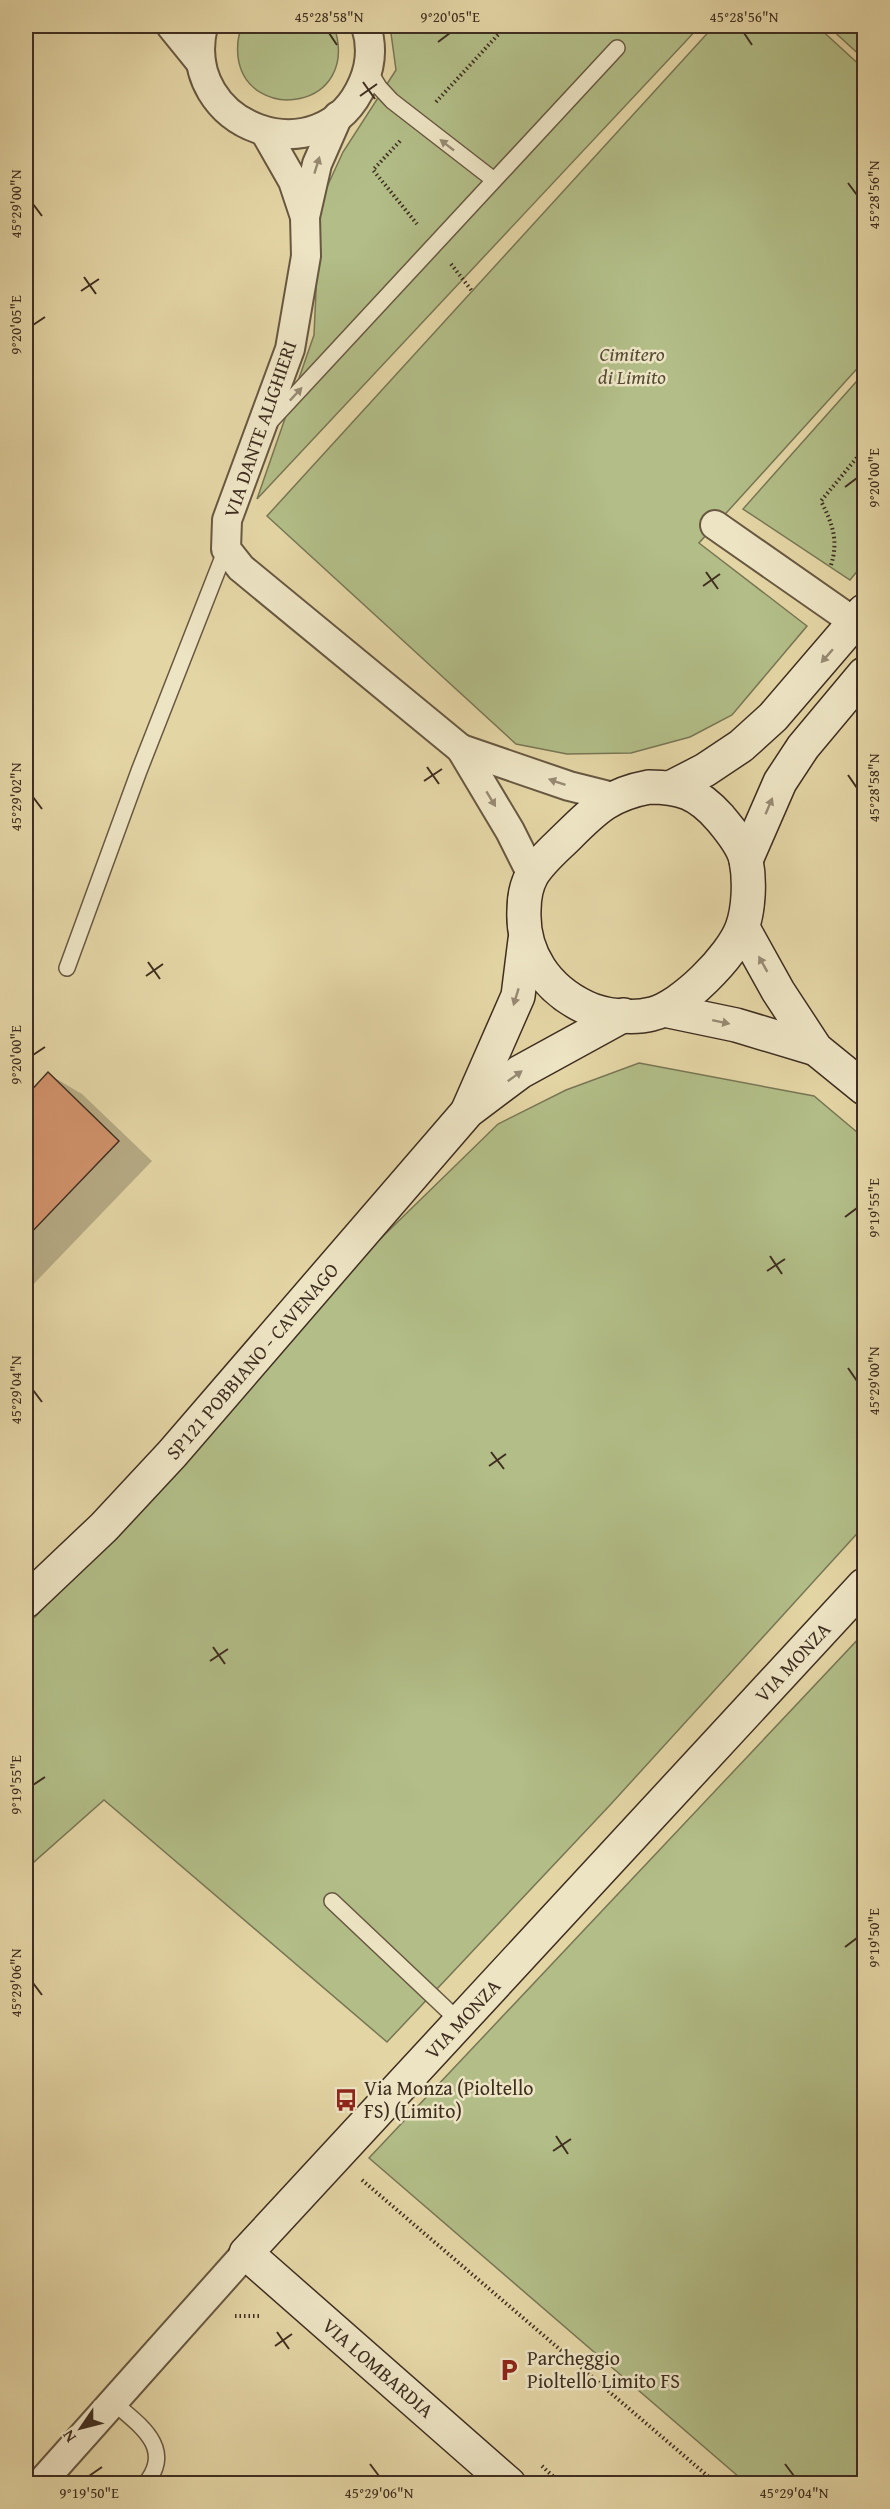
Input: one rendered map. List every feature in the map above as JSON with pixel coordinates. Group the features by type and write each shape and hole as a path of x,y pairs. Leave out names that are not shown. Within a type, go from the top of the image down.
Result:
{"main road":[{"path":"672,787 705,770 741,746 774,717 861,621"},
{"path":"746,860 780,782 803,747 864,674"},
{"path":"525,940 546,979 562,994 589,1009 624,1015 653,1014 664,1010 705,978 734,944 742,928 747,907 746,860 736,839 714,811 690,793 672,787 649,787 614,797 582,822 532,875"},
{"name":"SP121 POBBIANO - CAVENAGO","path":"468,1111 518,996 525,940 524,903 532,875"},
{"path":"742,928 778,991 816,1049 864,1088"},
{"path":"664,1010 736,1025 816,1049"},
{"name":"SP121 POBBIANO - CAVENAGO","path":"26,1601 104,1527 179,1447 468,1111 520,1072 624,1015"},
{"name":"VIA MONZA","path":"246,2253 864,1586"},
{"name":"VIA LOMBARDIA","path":"246,2253 509,2484"}],"street":[{"path":"171,26 201,63"},
{"path":"203,26 200,43 201,63 208,84 219,103 245,124 266,132 299,134 320,127 338,116 354,99 368,69 369,36 366,26"},
{"name":"VIA DANTE ALIGHIERI","path":"226,549 226,520 290,349 306,256 305,217 317,164 338,116"},
{"name":"VIA DANTE ALIGHIERI","path":"266,132 293,181 305,217"},
{"path":"715,525 813,594 861,621"},
{"path":"226,549 241,568 461,749 510,831 532,875"},
{"path":"461,749 569,786 614,797"},
{"name":"VIA MONZA","path":"40,2484 246,2253"},
{"path":"26,2480 30,2484"}],"lane":[{"path":"256,437 616,48"},
{"path":"368,69 378,87 392,101 494,180"},
{"path":"67,968 139,771 226,549"},
{"path":"332,1901 460,2022"},
{"path":"113,2402 140,2425 153,2441 157,2452 156,2465 145,2484"}],"path":[{"path":"813,594 831,565 836,546 835,535 821,501 864,449"},
{"path":"357,2175 717,2484"},
{"path":"232,2316 256,2314 265,2317"},
{"path":"537,2462 561,2484"}],"green space":[{"path":"243,26 334,26 338,54 332,76 318,91 300,98 280,99 261,93 246,79 238,57 238,41"},
{"path":"390,26 700,26 257,499 314,335 320,202 343,152 396,70"},
{"name":"Cimitero di Limito","path":"714,26 817,26 864,69 864,361 699,543 807,626 732,715 690,737 631,753 567,754 516,744 267,516"},
{"path":"828,26 864,26 864,59"},
{"path":"864,373 864,563 850,580 743,509"},
{"path":"639,1063 814,1096 864,1138 864,1526 611,1804 387,2042 104,1800 26,1869 26,1624 36,1616 375,1244 498,1124 566,1090"},
{"path":"864,1633 864,2483 746,2483 369,2158"}],"building":[{"path":"48,1072 119,1141 26,1238 26,1096"}],"place":[{"name":"Via Monza (Pioltello FS) (Limito)","path":"346,2100"},
{"name":"Parcheggio Pioltello Limito FS","path":"509,2370"}]}
